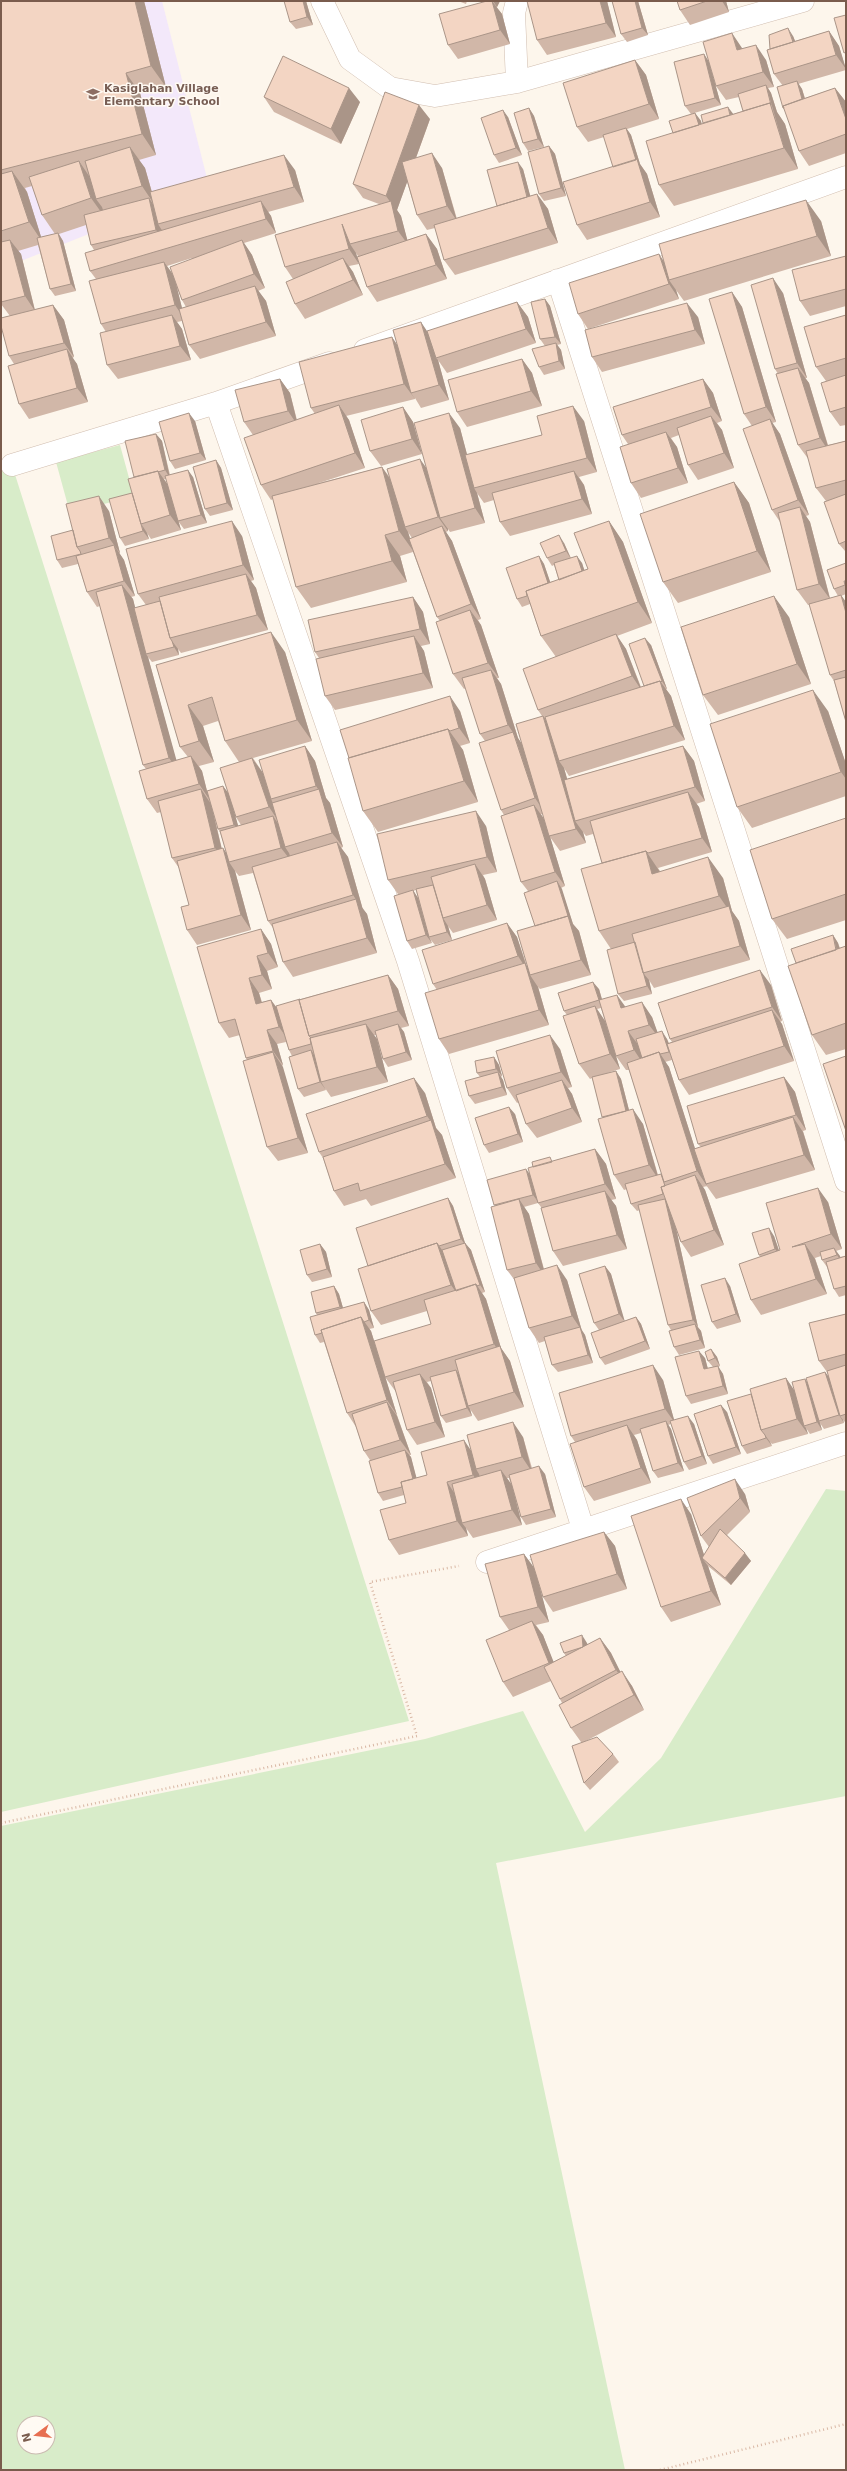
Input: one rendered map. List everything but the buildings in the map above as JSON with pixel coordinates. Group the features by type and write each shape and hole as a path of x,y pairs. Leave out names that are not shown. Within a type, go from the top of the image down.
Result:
{"street":[{"path":"322,1 350,59 390,88 435,96 517,82 803,1"},
{"path":"517,1 514,13 517,82"},
{"path":"12,465 216,403 846,178"},
{"path":"558,280 846,1181"},
{"path":"216,403 408,961 583,1529"},
{"path":"488,1562 583,1529 846,1443"}],"path":[{"path":"1,1823 417,1736 370,1582 488,1562"},
{"path":"660,2470 846,2424"}],"shaded area":[{"name":"Kasiglahan Village Elementary School","path":"1,1 162,1 209,186 1,269"}],"green space":[{"path":"120,445 134,496 70,513 56,462"},
{"path":"12,465 409,1721 1,1812 1,469"},
{"path":"826,1489 846,1491 846,1796 496,1863 625,2470 1,2470 1,1826 425,1739 523,1711 585,1832 661,1758"}],"place":[{"name":"Kasiglahan Village Elementary School","path":"93,94"}]}
